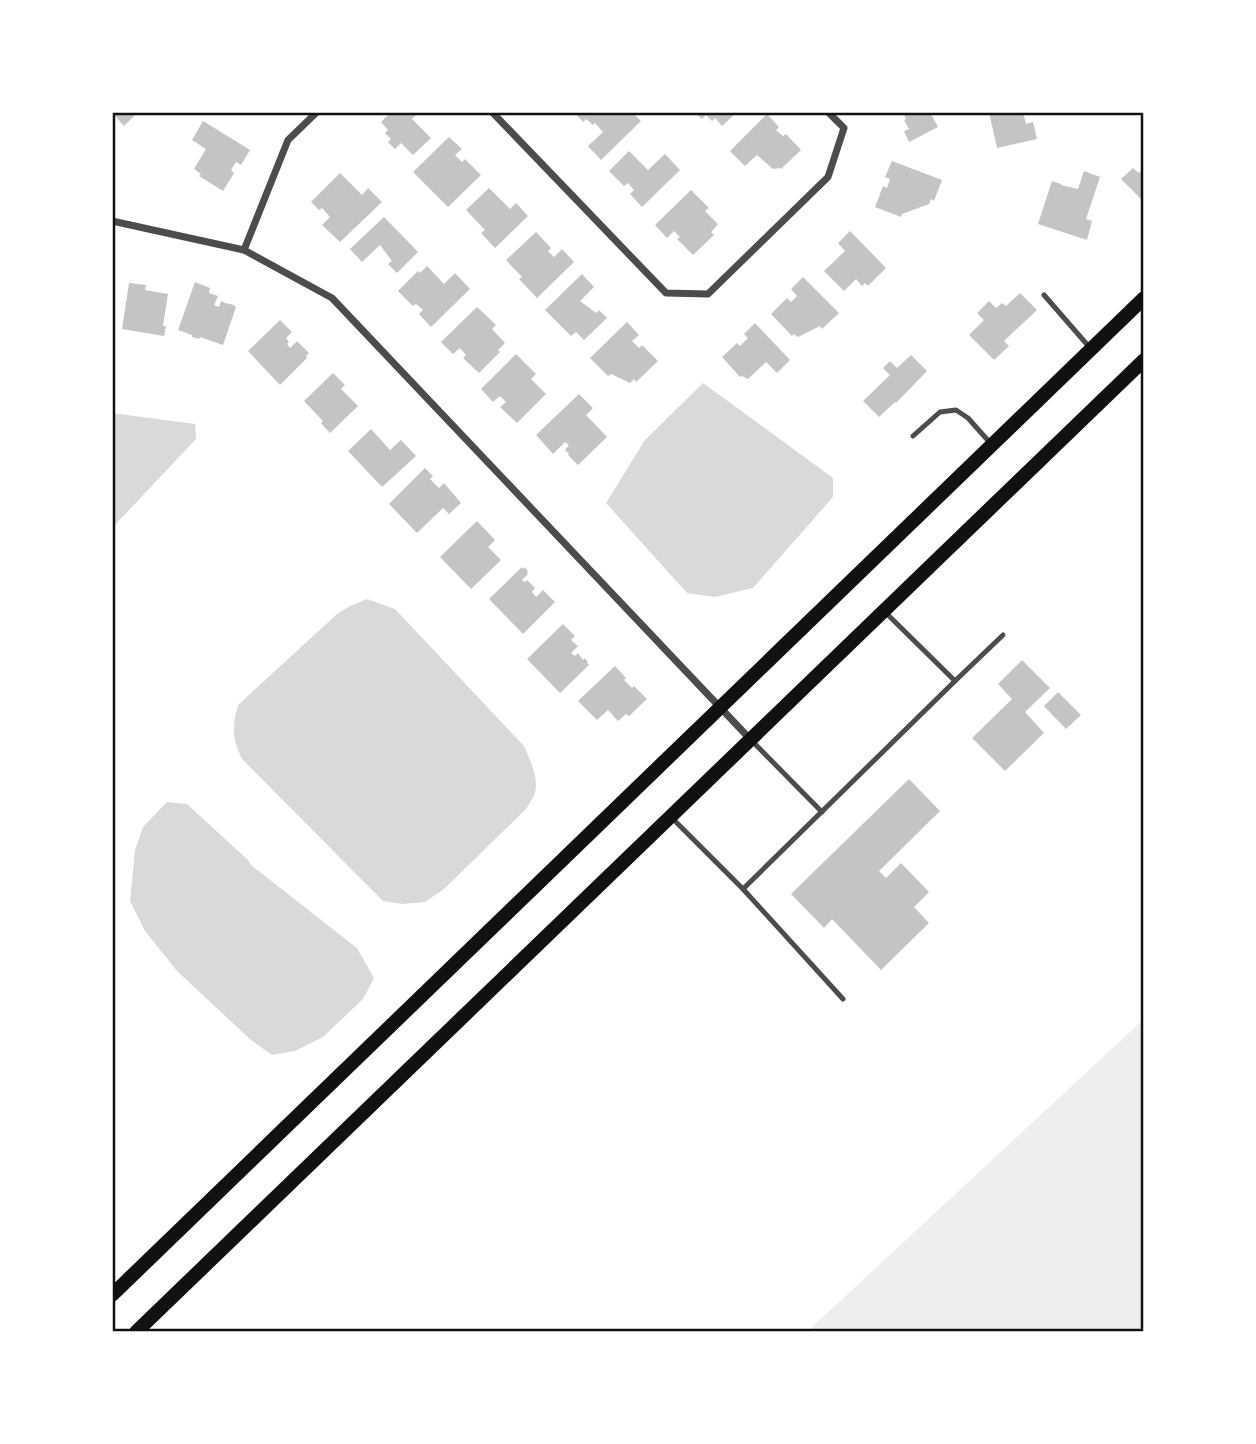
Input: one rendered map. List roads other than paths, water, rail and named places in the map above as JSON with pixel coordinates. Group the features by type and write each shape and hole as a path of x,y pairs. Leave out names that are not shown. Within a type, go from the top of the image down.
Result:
{"main road":[{"path":"112,1295 1144,298"},
{"path":"136,1332 1144,360"}],"street":[{"path":"244,250 288,140 317,112"},
{"path":"492,112 666,293 708,294 828,177 844,128 828,112"},
{"path":"112,221 244,250 332,298 751,740"}],"lane":[{"path":"1044,295 1091,349"},
{"path":"913,436 940,412 956,410 968,418 992,445"},
{"path":"884,611 955,681"},
{"path":"743,889 1003,635"},
{"path":"751,740 822,812"},
{"path":"671,817 743,889 843,999"}]}
